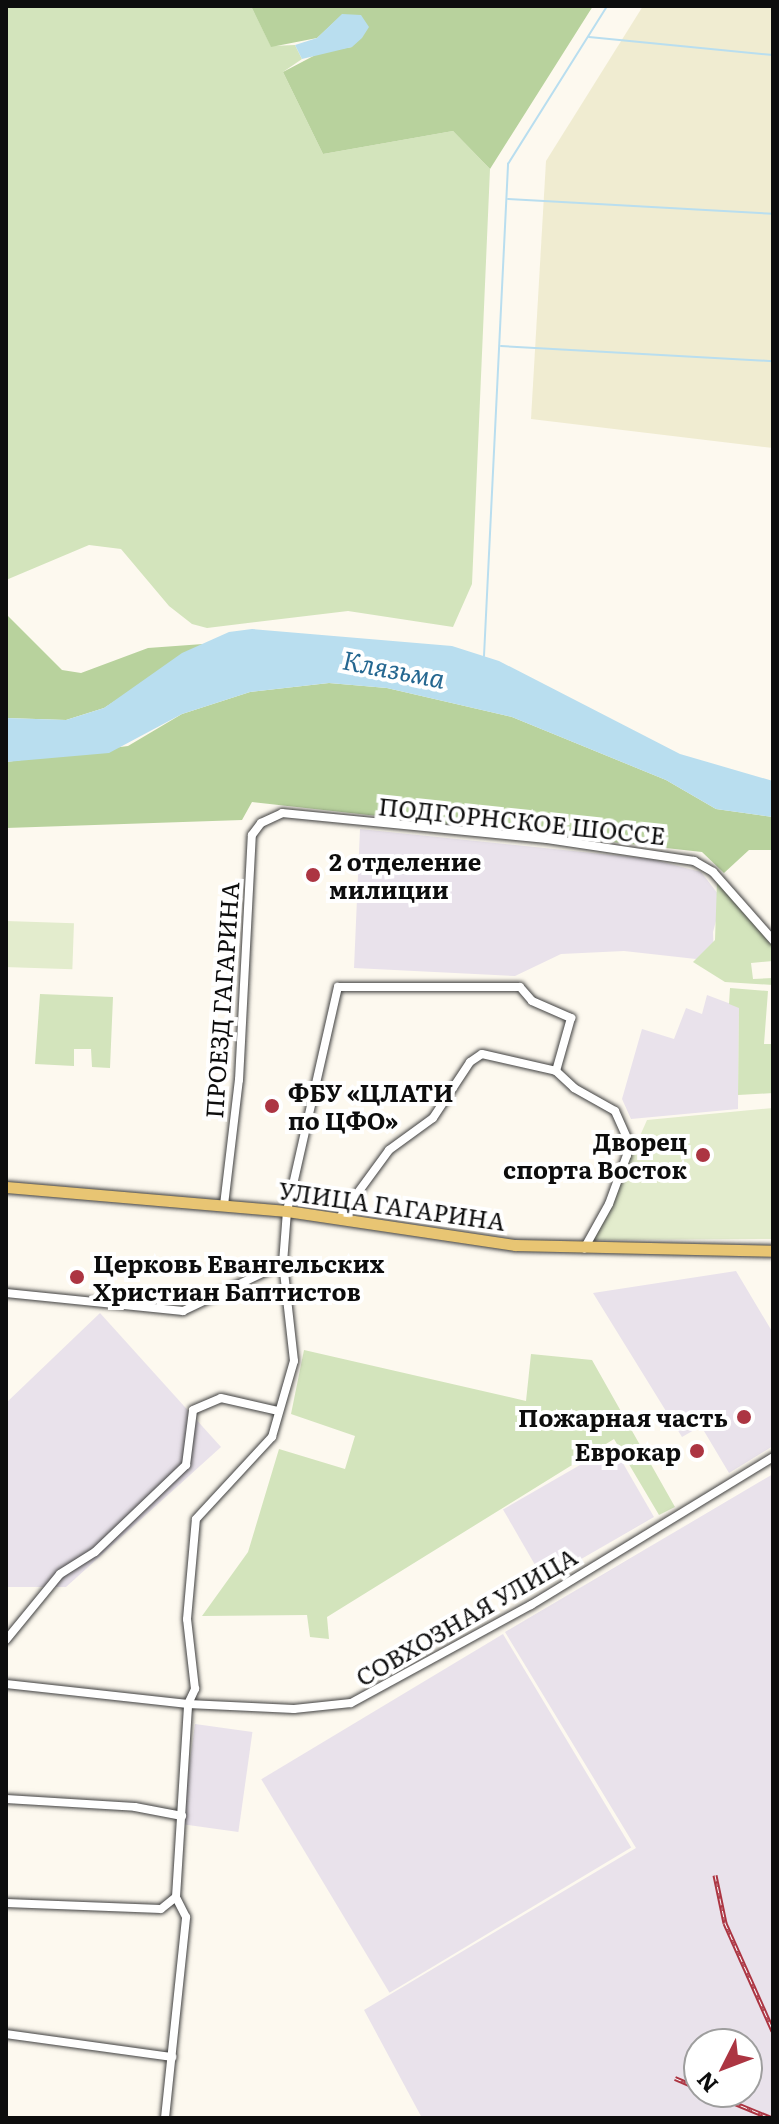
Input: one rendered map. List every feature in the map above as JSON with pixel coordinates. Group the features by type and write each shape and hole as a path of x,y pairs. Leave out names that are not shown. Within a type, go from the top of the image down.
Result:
{"main road":[{"name":"УЛИЦА ГАГАРИНА","path":"6,1187 340,1217 515,1245 773,1251"}],"street":[{"name":"ПОДГОРНСКОЕ ШОССЕ","path":"282,813 547,839 694,861 713,872 773,940"},
{"name":"ПРОЕЗД ГАГАРИНА","path":"224,1205 239,1080 252,835 261,823 282,813"},
{"path":"165,2118 186,1917 176,1897 188,1704 195,1689 187,1619 196,1519 272,1437 295,1343 283,1263 287,1211 338,987 520,987 532,1001 571,1018 556,1071"},
{"path":"340,1217 389,1150 433,1118 470,1062 482,1054 556,1071 574,1088 609,1105 627,1138 619,1183 584,1249"},
{"path":"6,1293 183,1311 283,1263"},
{"path":"6,1640 60,1574 95,1552 186,1465 193,1410 221,1398 278,1411"},
{"name":"СОВХОЗНАЯ УЛИЦА","path":"6,1684 188,1704 320,1709 363,1699 531,1605 773,1457"},
{"path":"6,1799 135,1807 182,1816"},
{"path":"6,1903 161,1909 176,1897"},
{"path":"6,2034 172,2057"}],"shaded area":[{"path":"643,6 773,6 773,448 531,419 546,161"},
{"path":"360,829 651,859 701,872 722,899 713,932 714,961 624,951 561,954 515,976 354,968"},
{"path":"707,995 739,1007 738,1109 631,1119 622,1099 642,1029 674,1039 686,1008 702,1014"},
{"path":"736,1271 773,1333 773,1446 729,1473 701,1426 682,1437 593,1293"},
{"path":"100,1313 221,1447 66,1587 6,1587 6,1403"},
{"path":"613,1446 654,1517 544,1581 503,1510"},
{"path":"773,1474 773,2118 422,2118 364,2010 636,1848 505,1632"},
{"path":"503,1634 631,1847 390,1993 261,1779"},
{"path":"195,1724 252,1732 238,1832 181,1824"}],"green space":[{"path":"6,6 251,6 271,46 295,45 302,59 283,72 323,154 453,131 490,169 472,584 453,627 348,611 207,628 192,624 169,606 121,549 89,545 6,580"},
{"path":"251,6 593,6 490,169 453,131 323,154 283,72 321,52 352,47 343,14 317,38 271,47"},
{"path":"6,614 62,670 81,673 148,648 203,644 104,708 66,720 6,718"},
{"path":"329,683 387,688 512,717 666,780 716,809 773,817 773,850 749,850 724,873 702,852 252,802 242,820 6,828 6,762 128,746 182,714 250,692"},
{"path":"717,882 773,946 773,961 751,963 753,979 773,978 773,985 725,982 693,962 715,940"},
{"path":"6,921 74,923 72,969 6,967"},
{"path":"730,988 768,991 764,1044 773,1044 773,1093 738,1095 739,1008 729,1004"},
{"path":"40,994 113,997 110,1068 92,1067 91,1049 74,1049 74,1066 35,1064"},
{"name":"Дворец спорта Восток","path":"773,1108 773,1239 594,1240 647,1120"},
{"path":"304,1350 526,1401 531,1354 592,1360 675,1507 659,1515 614,1439 327,1617 329,1639 310,1637 307,1615 202,1616 248,1552 279,1449 345,1469 355,1436 291,1414"}],"water":[{"path":"342,14 361,15 369,27 362,38 352,47 302,59 295,45 317,38"},
{"name":"Клязьма","path":"252,629 452,646 499,661 680,754 773,781 773,817 716,809 666,780 512,717 387,688 329,683 250,692 182,714 109,753 6,762 6,718 66,720 104,708 182,653 229,632"}],"waterway":[{"path":"484,656 508,164 607,6"},
{"path":"589,37 773,55"},
{"path":"508,199 773,214"},
{"path":"501,346 773,361"}],"railway":[{"path":"715,1875 725,1923 773,2031"},
{"path":"675,2078 683,2081"},
{"path":"747,2108 771,2118"}],"place":[{"name":"2 отделение милиции","path":"313,875"},
{"name":"ФБУ «ЦЛАТИ по ЦФО»","path":"272,1106"},
{"name":"Дворец спорта Восток","path":"703,1155"},
{"name":"Церковь Евангельских Христиан Баптистов","path":"77,1277"},
{"name":"Пожарная часть","path":"744,1417"},
{"name":"Еврокар","path":"697,1451"}]}
